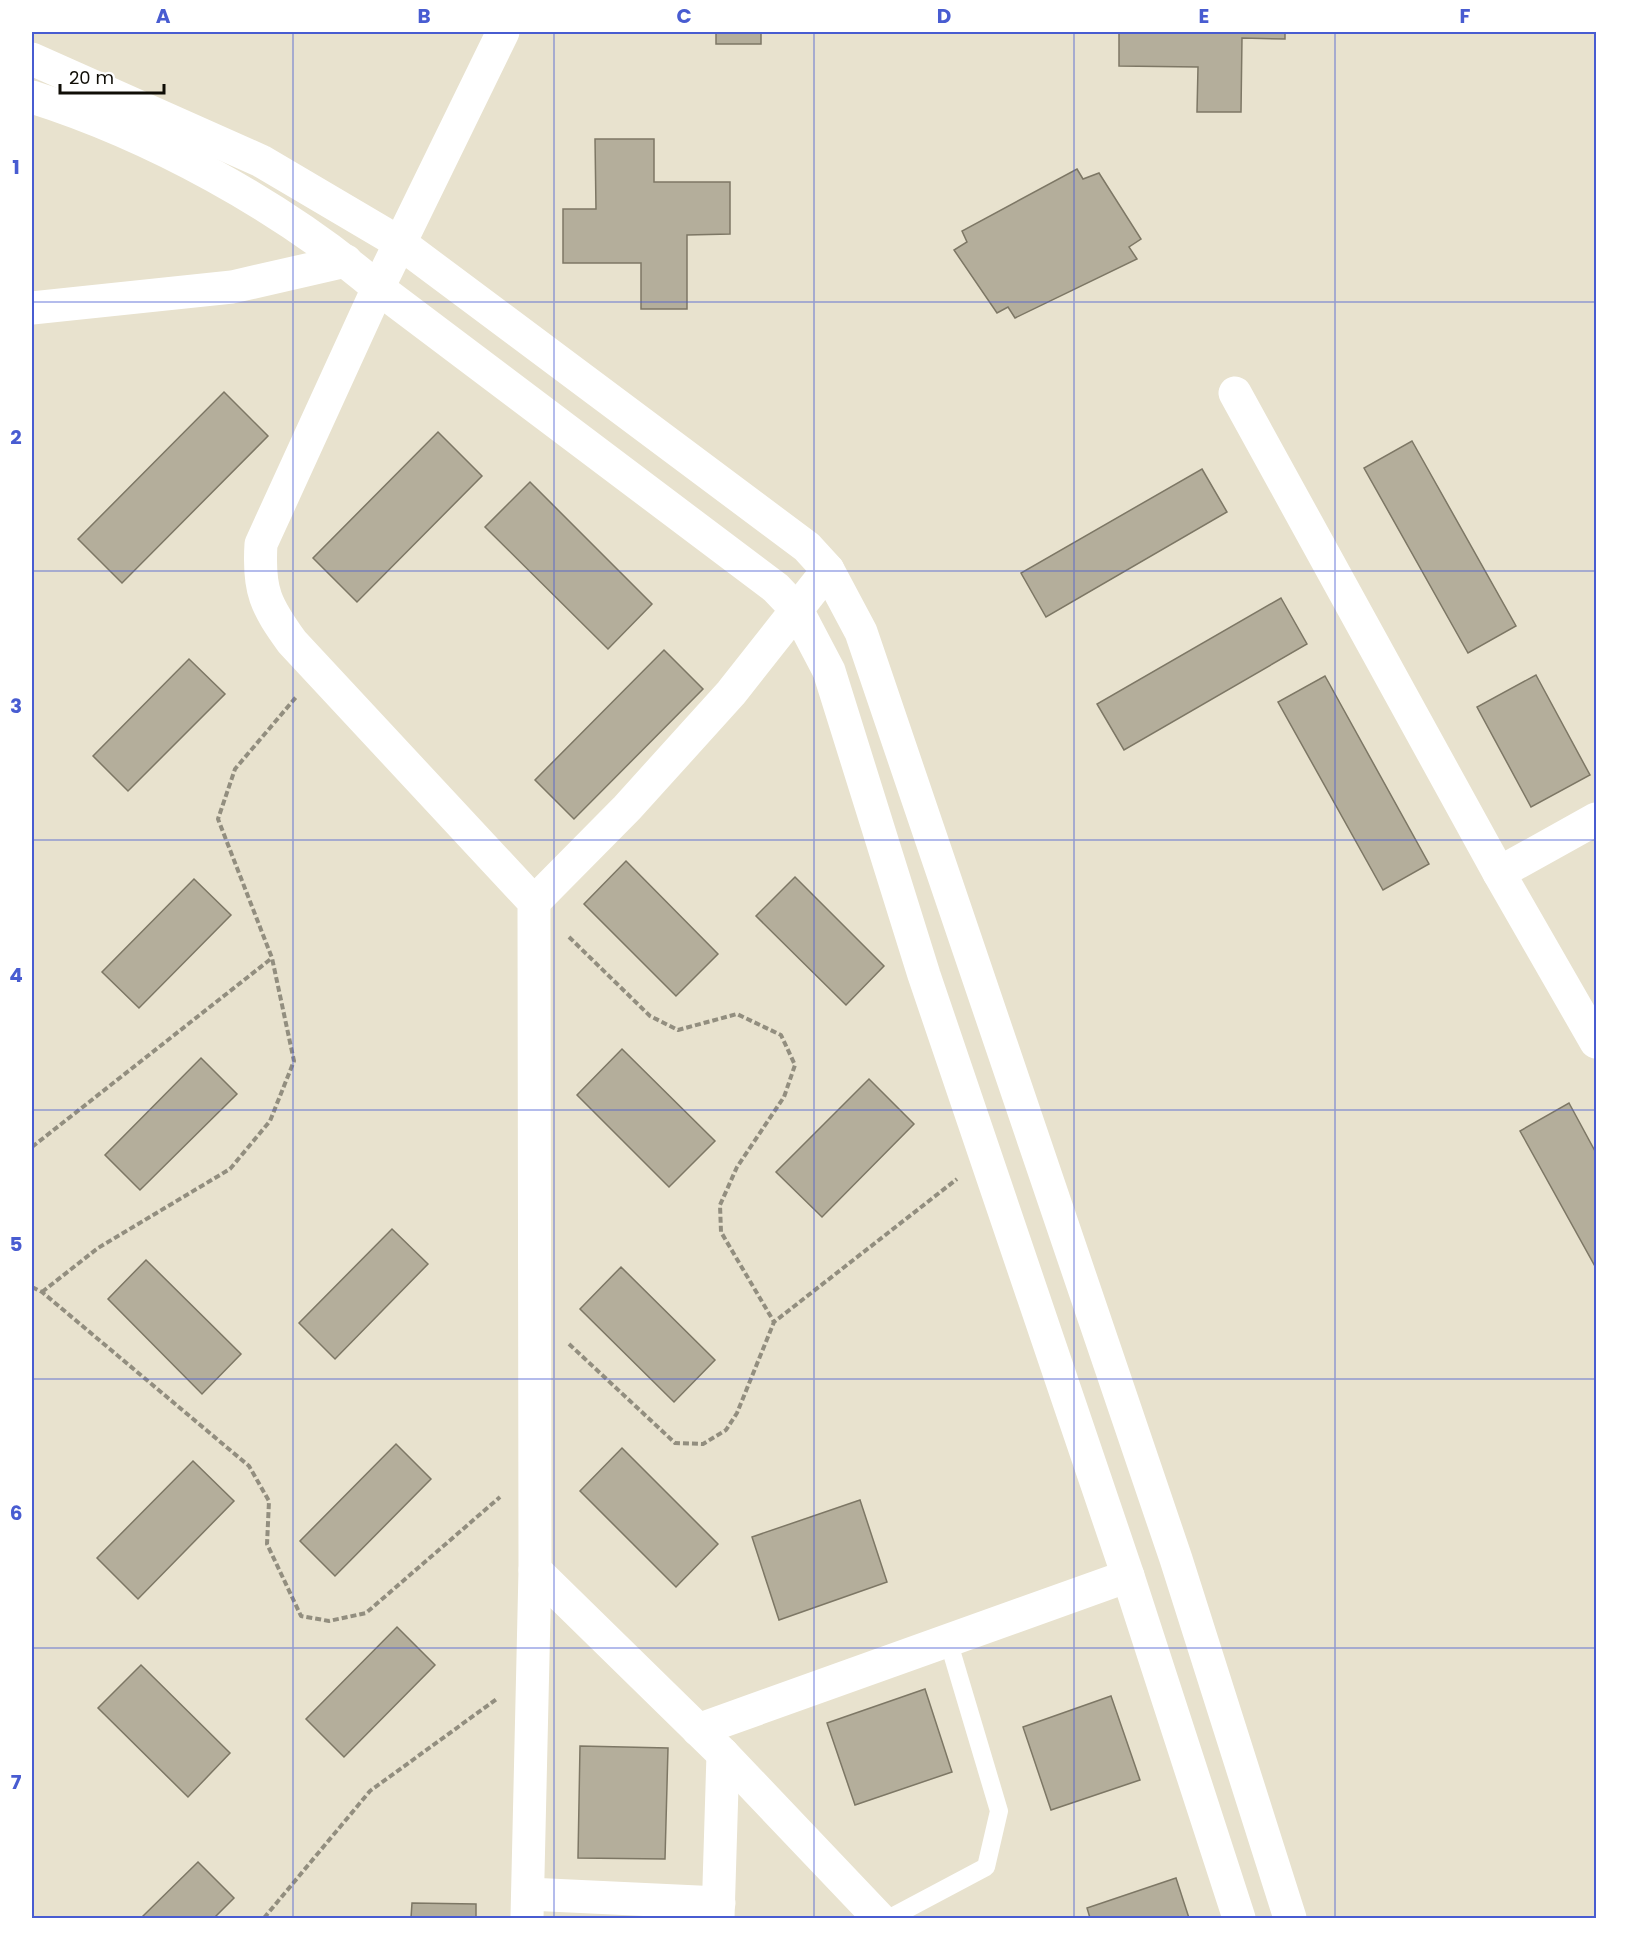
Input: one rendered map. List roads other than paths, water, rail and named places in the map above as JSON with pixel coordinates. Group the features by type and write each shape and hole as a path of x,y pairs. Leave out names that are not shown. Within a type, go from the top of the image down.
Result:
{"street":[{"path":"503,32 378,288 261,544 260,567 268,608 292,642 534,902 535,1570 528,1906 718,1911 723,1754"},
{"path":"32,58 261,161 400,243 807,547 828,570 861,632 1176,1559 1290,1918"},
{"path":"32,97 123,132 247,195 346,261 378,288 776,588 797,610 829,671 924,975 1128,1576 1239,1918"},
{"path":"32,308 232,287 346,261"},
{"path":"1235,393 1499,873 1596,1042"},
{"path":"534,902 627,808 723,702 828,570"},
{"path":"1499,873 1596,819"},
{"path":"535,1570 723,1754 879,1918"},
{"path":"698,1730 1128,1576"}],"lane":[{"path":"890,1918 986,1867 999,1811 948,1640"}]}
